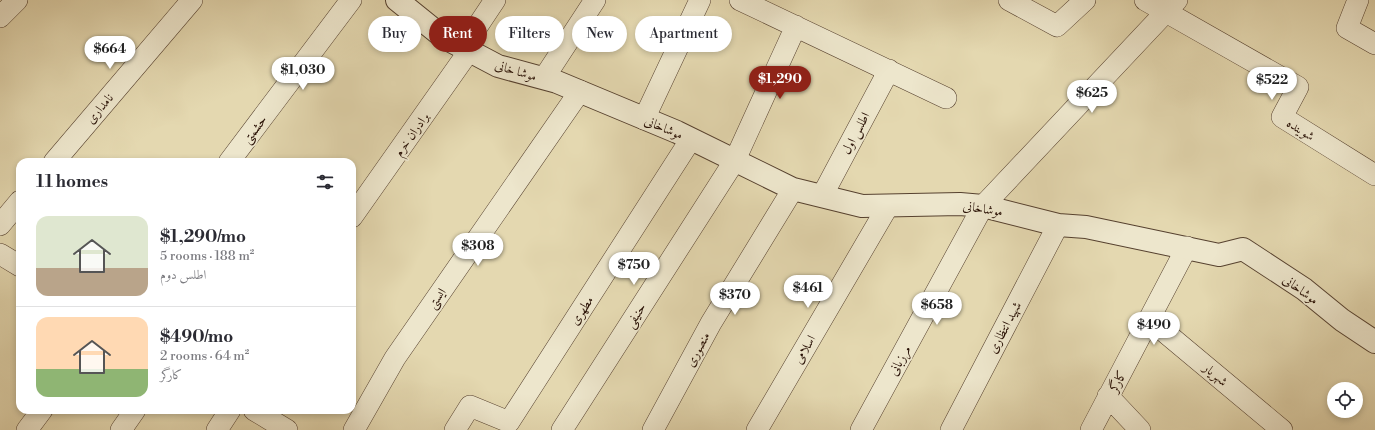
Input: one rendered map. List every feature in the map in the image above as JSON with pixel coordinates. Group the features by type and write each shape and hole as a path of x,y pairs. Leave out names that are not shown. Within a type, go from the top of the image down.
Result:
{"street":[{"path":"0,17 17,0"},
{"name":"نامداری","path":"57,158 192,0"},
{"name":"حشمتی","path":"232,158 351,0"},
{"name":"برادران خرم","path":"486,16 495,0"},
{"path":"544,78 594,0"},
{"path":"644,119 700,0"},
{"path":"740,0 946,98"},
{"path":"1010,0 1057,26 1085,0"},
{"path":"1145,0 1171,6"},
{"path":"1358,0 1347,28 1375,44"},
{"name":"موشا خانی","path":"401,1 429,25"},
{"path":"983,206 1171,6"},
{"name":"شوینده","path":"1171,6 1298,87 1282,117 1375,175"},
{"name":"حنیفی","path":"562,430 735,160 796,26"},
{"name":"برادران خرم","path":"356,211 464,52"},
{"name":"موشا خانی","path":"472,52 498,66 544,78 580,91"},
{"name":"اطلس اول","path":"822,196 889,70"},
{"name":"موشاخانی","path":"580,91 690,139 793,189 862,206 960,204 983,206 1058,225 1086,227 1187,247 1219,255 1243,249 1304,289 1342,320 1375,342"},
{"name":"ایستی","path":"354,430 394,358 580,91"},
{"name":"مطهری","path":"455,430 470,406 509,422 690,139"},
{"name":"منصوری","path":"653,430 711,323 793,189"},
{"path":"0,225 16,206"},
{"name":"اسلامی","path":"757,430 888,206"},
{"name":"مرزبانی","path":"861,430 983,206"},
{"name":"شهید انتظاری","path":"951,430 1058,225"},
{"name":"کارگر","path":"1091,430 1187,247"},
{"path":"0,254 16,264"},
{"name":"شهریار","path":"1149,319 1282,430"},
{"path":"1108,396 1140,430"},
{"path":"27,430 39,414"},
{"path":"121,430 132,414"},
{"path":"217,430 227,414"},
{"path":"260,414 286,430"}]}
